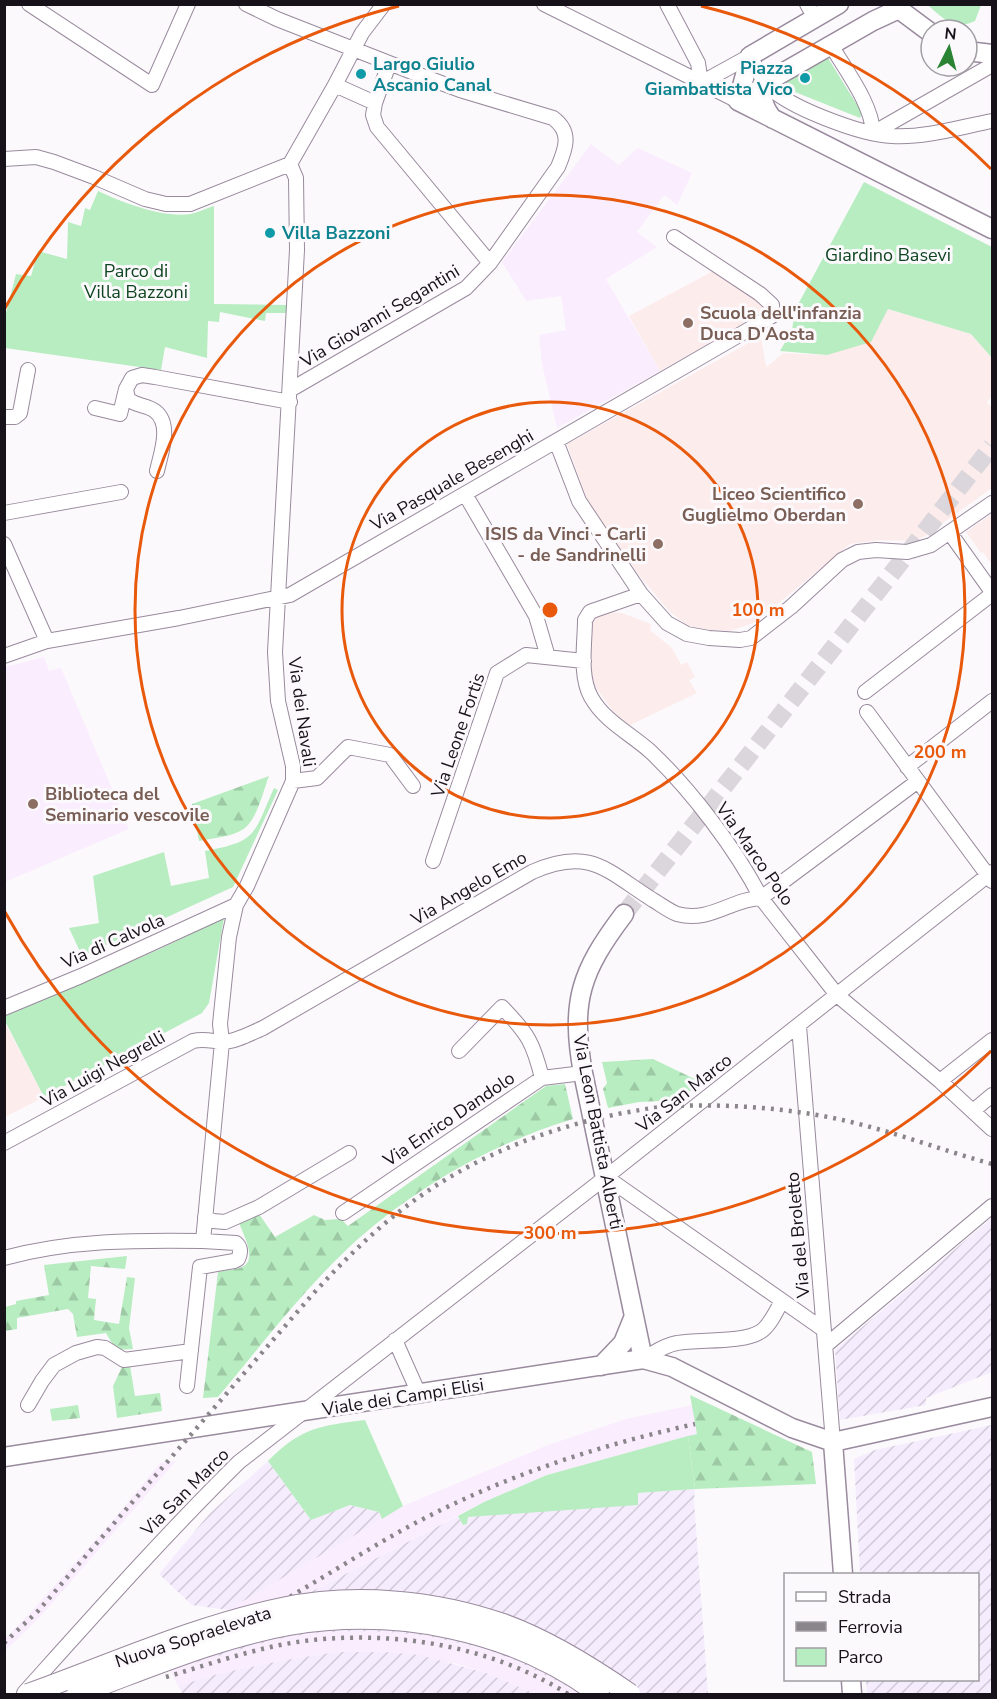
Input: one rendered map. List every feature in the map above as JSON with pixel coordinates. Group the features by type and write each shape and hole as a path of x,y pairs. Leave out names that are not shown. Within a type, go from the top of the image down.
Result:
{"highway":[{"name":"Nuova Sopraelevata","path":"28,1695 227,1622 284,1608 331,1602 382,1601 466,1613 504,1624 553,1647 598,1672 630,1695"},
{"name":"Nuova Sopraelevata","path":"77,1695 170,1660 276,1628 333,1619 381,1618 420,1622 500,1641 547,1662 599,1695"}],"main road":[{"path":"838,4 811,11 750,56 738,101 993,229"},
{"path":"772,119 763,100 765,83 896,6 919,24"},
{"name":"Via Leon Battista Alberti","path":"624,914 588,970 576,1018 583,1073 643,1359"},
{"path":"601,1365 624,1343 635,1314"},
{"path":"643,1359 672,1367 792,1428 833,1442 993,1407"},
{"name":"Viale dei Campi Elisi","path":"4,1457 643,1359"},
{"path":"833,1442 843,1573"}],"street":[{"path":"29,4 152,85 188,4"},
{"path":"246,4 277,19 389,64 375,103 373,115 376,128 490,263"},
{"path":"4,159 36,157 54,162 145,199 166,204 190,204 291,164 353,49 367,25 384,4"},
{"path":"544,4 738,101 765,83"},
{"path":"666,4 698,63 701,83"},
{"path":"831,45 868,109 873,121 873,134"},
{"path":"701,83 750,56 765,83 791,103 873,134 904,136 993,121"},
{"name":"Via Giovanni Segantini","path":"290,396 466,288 490,263 558,167 565,151 566,135 562,124 553,118 460,90 389,64"},
{"path":"873,134 993,65"},
{"path":"335,85 375,103"},
{"name":"Via dei Navali","path":"203,1241 222,1042 220,1024 228,946 236,905 247,886 293,781 293,766 278,701 275,677 297,212 296,178 291,164"},
{"name":"Via Pasquale Besenghi","path":"4,656 47,641 290,595 772,316 772,305 760,294 674,237"},
{"path":"4,417 15,417 20,413 28,370"},
{"path":"96,408 120,414 126,389 132,378 137,376 290,396"},
{"path":"126,389 131,402 151,409 159,417 164,433 157,471"},
{"path":"556,441 579,501 641,594 667,623 687,634 724,640 751,638 842,560 858,552 919,550 950,533 993,503"},
{"path":"4,513 121,492"},
{"path":"465,494 536,616 548,657"},
{"path":"865,692 993,593 950,533"},
{"path":"4,544 47,641"},
{"name":"Via Marco Polo","path":"641,594 590,612 585,620 584,661 587,687 602,712 613,724 650,752 692,796 753,882 761,898 837,995 940,1081 993,1129"},
{"name":"Via Leone Fortis","path":"433,861 497,673 526,655 584,661"},
{"path":"907,767 993,701"},
{"path":"867,712 991,876"},
{"name":"Via Leone Fortis","path":"293,781 317,778 348,747 390,754 413,786"},
{"name":"Via Angelo Emo","path":"222,1042 263,1028 532,872 548,865 572,861 587,862 606,868 675,913 696,917 717,912 752,898 761,898 918,781"},
{"name":"Via San Marco","path":"23,1695 193,1507 239,1462 991,876"},
{"name":"Via di Calvola","path":"4,1008 81,976 236,905"},
{"path":"459,1051 502,1006 522,1028 534,1047 542,1078"},
{"name":"Via del Broletto","path":"799,1026 833,1442"},
{"name":"Via Luigi Negrelli","path":"4,1143 193,1041 203,1038 222,1042"},
{"path":"940,1081 993,1040"},
{"name":"Via Enrico Dandolo","path":"343,1213 542,1078 583,1073"},
{"path":"973,1111 993,1095"},
{"path":"205,1217 213,1221 225,1222 259,1207 349,1153"},
{"path":"606,1177 824,1330"},
{"path":"825,1346 993,1206"},
{"path":"4,1258 61,1246 133,1240 236,1243 240,1248 240,1256 234,1261 200,1267 187,1386"},
{"name":"Viale dei Campi Elisi","path":"643,1359 675,1343 747,1336 761,1331 782,1301"},
{"path":"395,1340 419,1394"},
{"path":"28,1405 54,1365 76,1353 97,1347 105,1348 124,1360 191,1351"}],"shaded area":[{"path":"591,144 619,165 638,148 692,173 677,205 664,195 637,232 657,247 606,279 660,371 557,428 542,364 539,335 566,330 561,296 526,301 502,262"},
{"name":"Scuola dell'infanzia Duca D'Aosta","path":"715,270 756,299 765,311 660,371 629,316"},
{"path":"888,309 971,334 992,358 992,396 987,402 992,408 992,488 925,536 913,541 879,540 850,544 756,622 730,631 688,626 669,611 638,574 587,500 567,444 761,336 767,367 783,353 827,355"},
{"path":"992,514 992,565 966,532"},
{"path":"601,612 622,613 651,624 650,630 672,648 681,665 687,662 695,677 689,680 697,693 628,726 614,713 593,683 588,655 592,618"},
{"path":"44,657 49,671 61,668 129,829 5,882 5,667"},
{"path":"4,1021 44,1097 5,1117 4,1117"},
{"path":"992,1218 992,1372 926,1398 926,1405 840,1420 835,1350"},
{"path":"692,1405 697,1434 547,1475 484,1502 169,1665 163,1652 228,1610 403,1506 548,1445 626,1419"},
{"path":"992,1425 992,1694 867,1694 866,1681 979,1681 979,1573 860,1573 854,1459 875,1450"},
{"path":"176,1461 39,1618 5,1651 5,1638 115,1518 160,1463"},
{"path":"268,1461 311,1520 350,1505 379,1512 382,1519 228,1610 192,1605 159,1574 210,1513"},
{"path":"695,1489 708,1694 582,1694 517,1661 482,1648 427,1636 389,1632 313,1633 273,1640 170,1670 169,1665 458,1516 463,1525 467,1524 468,1517 638,1493"},
{"path":"353,1631 427,1636 482,1648 517,1661 582,1694 536,1694 455,1663 337,1652 221,1673 178,1686 170,1670 273,1640 313,1633"},
{"path":"337,1652 420,1655 486,1673 536,1694 183,1694 178,1686 221,1673"}],"green space":[{"path":"928,5 981,5 976,18 944,18"},
{"path":"828,58 862,113 860,118 785,88 786,82"},
{"name":"Giardino Basevi","path":"864,182 992,247 992,358 971,334 888,309 871,342 827,355 780,351 792,330 795,310"},
{"name":"Parco di Villa Bazzoni","path":"98,191 131,205 168,214 191,214 214,206 214,304 287,305 286,313 266,313 265,321 220,312 219,322 208,321 207,358 165,347 161,370 5,348 5,317 16,274 31,276 38,251 67,259 68,222 81,226 85,208 90,210"},
{"path":"269,776 257,811 245,828 229,835 199,841 192,804"},
{"path":"274,788 278,790 233,887 82,956 69,928 99,923 93,876 164,852 171,886 209,878 205,851 235,844 252,833"},
{"path":"224,918 209,1003 202,1013 44,1097 5,1021 5,1016 162,948"},
{"path":"653,1059 701,1082 679,1100 639,1102 608,1108 603,1089 607,1083 602,1062"},
{"path":"565,1084 573,1119 487,1153 432,1184 382,1219 339,1257 285,1315 218,1397 203,1398 218,1272 242,1267 249,1259 248,1246 239,1223 259,1214 275,1237 314,1215 325,1220 341,1219 348,1226 546,1086"},
{"path":"127,1256 125,1269 91,1266 88,1298 96,1299 94,1320 119,1324 127,1277 135,1278 129,1328 133,1349 116,1350 106,1333 77,1337 73,1314 68,1309 17,1318 17,1329 5,1331 5,1307 16,1304 16,1301 49,1295 44,1265"},
{"path":"130,1366 135,1396 160,1393 162,1411 117,1418 113,1386 122,1367"},
{"path":"690,1395 812,1452 816,1484 695,1489 688,1436 697,1434"},
{"path":"78,1405 80,1418 52,1421 50,1409"},
{"path":"365,1420 403,1506 382,1519 379,1512 350,1505 311,1520 268,1461 291,1441 312,1430"},
{"path":"688,1436 695,1489 638,1493 638,1505 468,1517 467,1524 463,1525 458,1516 484,1502 547,1475"}],"tunnel":[{"path":"624,914 992,446"}],"railway":[{"path":"4,1643 38,1611 312,1295 350,1256 390,1219 419,1197 491,1155 543,1134 596,1119 660,1107 709,1105 781,1110 839,1119 992,1164"},
{"path":"172,1662 271,1608 400,1531 464,1499 529,1472 594,1450 695,1424"},
{"path":"166,1677 239,1655 294,1642 379,1638 445,1646 477,1654 509,1664 568,1694"}],"place":[{"name":"Largo Giulio Ascanio Canal","path":"361,74"},
{"name":"Piazza Giambattista Vico","path":"805,78"},
{"name":"Villa Bazzoni","path":"270,233"},
{"name":"Scuola dell'infanzia Duca D'Aosta","path":"688,323"},
{"name":"Liceo Scientifico Guglielmo Oberdan","path":"858,504"},
{"name":"ISIS da Vinci - Carli - de Sandrinelli","path":"658,544"},
{"name":"Biblioteca del Seminario vescovile","path":"33,804"}]}
